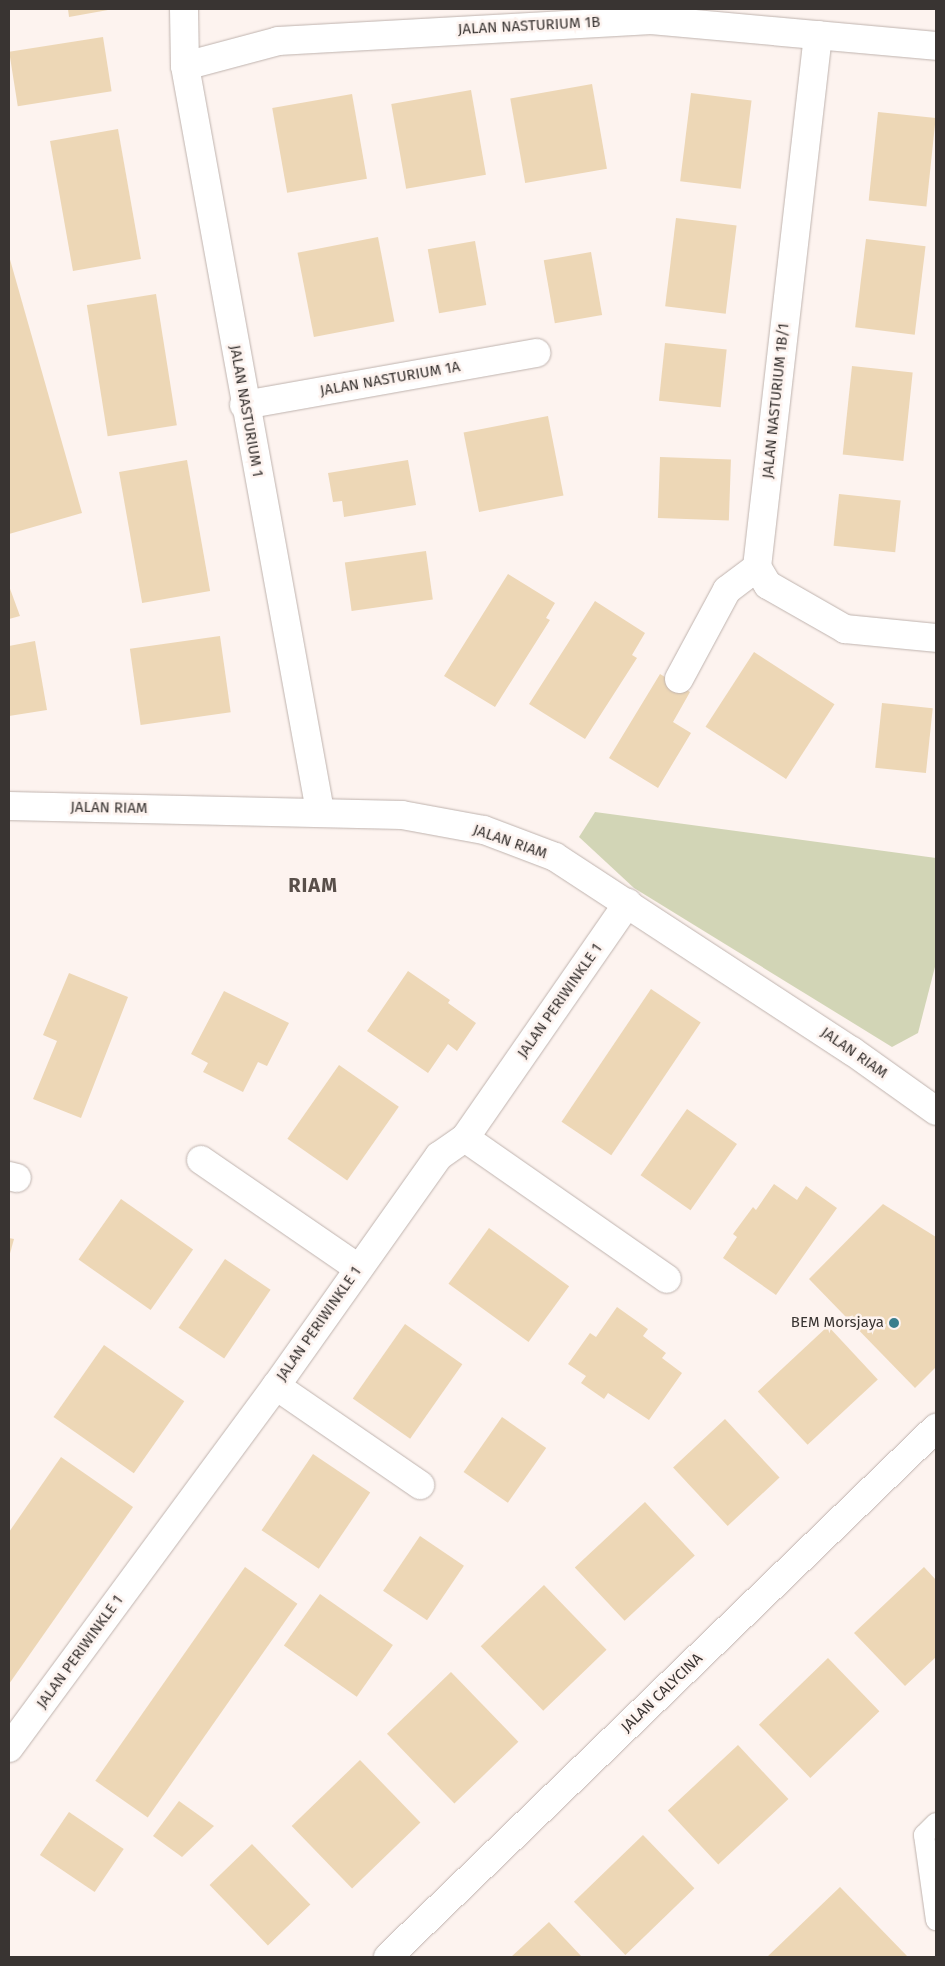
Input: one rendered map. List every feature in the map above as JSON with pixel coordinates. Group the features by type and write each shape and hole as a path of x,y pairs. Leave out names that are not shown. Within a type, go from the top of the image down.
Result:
{"street":[{"name":"JALAN NASTURIUM 1","path":"184,9 185,66 244,405 320,811"},
{"name":"JALAN NASTURIUM 1B","path":"185,66 278,41 651,20 936,46"},
{"name":"JALAN NASTURIUM 1B/1","path":"757,567 818,35"},
{"name":"JALAN NASTURIUM 1A","path":"244,405 536,353"},
{"path":"679,679 727,590 757,567 768,585 845,629 936,638"},
{"name":"JALAN RIAM","path":"9,806 320,811 402,815 484,830 555,857 852,1050 936,1111"},
{"name":"JALAN PERIWINKLE 1","path":"9,1748 276,1386 438,1156 465,1138 628,903"},
{"path":"465,1138 667,1279"},
{"path":"201,1160 358,1268"},
{"path":"276,1386 420,1485"},
{"name":"JALAN CALYCINA","path":"388,1957 936,1428"}],"lane":[{"path":"936,1823 924,1835 936,1920"}],"green space":[{"path":"595,812 936,858 936,963 918,1033 892,1047 634,888 579,837"}],"building":[{"path":"68,9 108,9 108,10 69,17"},
{"path":"103,37 112,91 18,106 9,52"},
{"path":"592,84 607,169 525,183 510,98"},
{"path":"471,90 486,175 406,189 391,104"},
{"path":"691,93 752,100 741,189 680,181"},
{"path":"352,94 367,179 287,193 272,108"},
{"path":"878,112 936,118 926,207 869,201"},
{"path":"118,129 141,259 73,271 50,141"},
{"path":"676,218 737,225 726,314 665,306"},
{"path":"378,237 394,321 314,337 298,253"},
{"path":"866,239 926,246 915,335 855,327"},
{"path":"475,241 486,305 439,313 428,249"},
{"path":"591,252 602,315 555,323 544,260"},
{"path":"9,256 82,513 9,534"},
{"path":"156,294 177,425 108,436 87,305"},
{"path":"665,343 727,349 721,407 659,401"},
{"path":"852,366 913,372 903,461 843,455"},
{"path":"548,416 563,496 479,512 464,432"},
{"path":"660,457 731,459 729,520 658,518"},
{"path":"187,460 210,591 142,603 119,472"},
{"path":"408,460 416,505 344,517 342,501 333,502 328,473"},
{"path":"839,494 901,500 895,552 834,546"},
{"path":"426,551 433,600 352,611 345,562"},
{"path":"508,574 555,603 546,618 550,620 495,707 444,676"},
{"path":"9,586 20,616 9,619"},
{"path":"595,601 645,633 632,655 637,658 585,739 529,704"},
{"path":"220,636 231,712 141,725 130,649"},
{"path":"35,641 47,710 9,716 9,646"},
{"path":"754,652 835,704 786,779 706,727"},
{"path":"660,674 690,692 673,722 691,733 658,788 609,758"},
{"path":"882,703 933,708 926,773 875,768"},
{"path":"408,971 450,1000 448,1003 476,1023 457,1051 448,1044 428,1073 367,1031"},
{"path":"69,973 128,997 81,1118 33,1099 57,1041 43,1035"},
{"path":"651,989 701,1023 611,1155 562,1122"},
{"path":"224,991 289,1023 267,1066 258,1062 243,1092 203,1072 208,1063 191,1054"},
{"path":"339,1065 399,1107 347,1181 287,1139"},
{"path":"687,1109 737,1144 691,1210 641,1175"},
{"path":"774,1184 797,1200 806,1186 837,1208 776,1295 723,1258 737,1237 733,1234 753,1207 756,1210"},
{"path":"121,1199 193,1249 151,1310 79,1260"},
{"name":"BEM Morsjaya","path":"883,1204 936,1237 936,1367 915,1388 809,1279"},
{"path":"489,1228 569,1286 529,1342 448,1284"},
{"path":"9,1238 14,1239 9,1257"},
{"path":"225,1259 271,1290 224,1359 179,1328"},
{"path":"617,1307 648,1329 643,1336 666,1353 662,1358 682,1373 649,1420 608,1393 604,1399 581,1383 586,1376 568,1364 590,1333 596,1337"},
{"path":"405,1324 462,1364 410,1439 353,1399"},
{"path":"828,1326 878,1379 808,1445 758,1391"},
{"path":"104,1345 184,1401 134,1473 54,1417"},
{"path":"502,1417 546,1448 508,1503 464,1472"},
{"path":"725,1419 780,1478 728,1526 673,1467"},
{"path":"313,1454 370,1493 319,1569 262,1530"},
{"path":"61,1457 133,1507 9,1684 9,1532"},
{"path":"645,1502 695,1555 625,1621 575,1567"},
{"path":"420,1536 464,1566 427,1620 383,1591"},
{"path":"245,1567 297,1604 148,1818 95,1781"},
{"path":"924,1567 936,1580 936,1657 905,1686 854,1633"},
{"path":"544,1585 607,1650 543,1711 481,1646"},
{"path":"320,1594 393,1645 357,1697 284,1646"},
{"path":"828,1658 879,1711 810,1778 759,1725"},
{"path":"451,1672 518,1742 454,1804 387,1734"},
{"path":"738,1745 788,1799 718,1865 668,1810"},
{"path":"360,1760 420,1823 352,1889 292,1826"},
{"path":"179,1801 214,1826 182,1857 153,1836"},
{"path":"69,1812 124,1849 95,1892 40,1855"},
{"path":"643,1835 694,1888 625,1955 574,1902"},
{"path":"252,1844 310,1904 268,1945 210,1885"},
{"path":"840,1887 908,1957 767,1957"},
{"path":"549,1922 582,1957 511,1957"}],"place":[{"name":"BEM Morsjaya","path":"894,1323"}],"district":[{"name":"RIAM","path":"313,885"}]}
